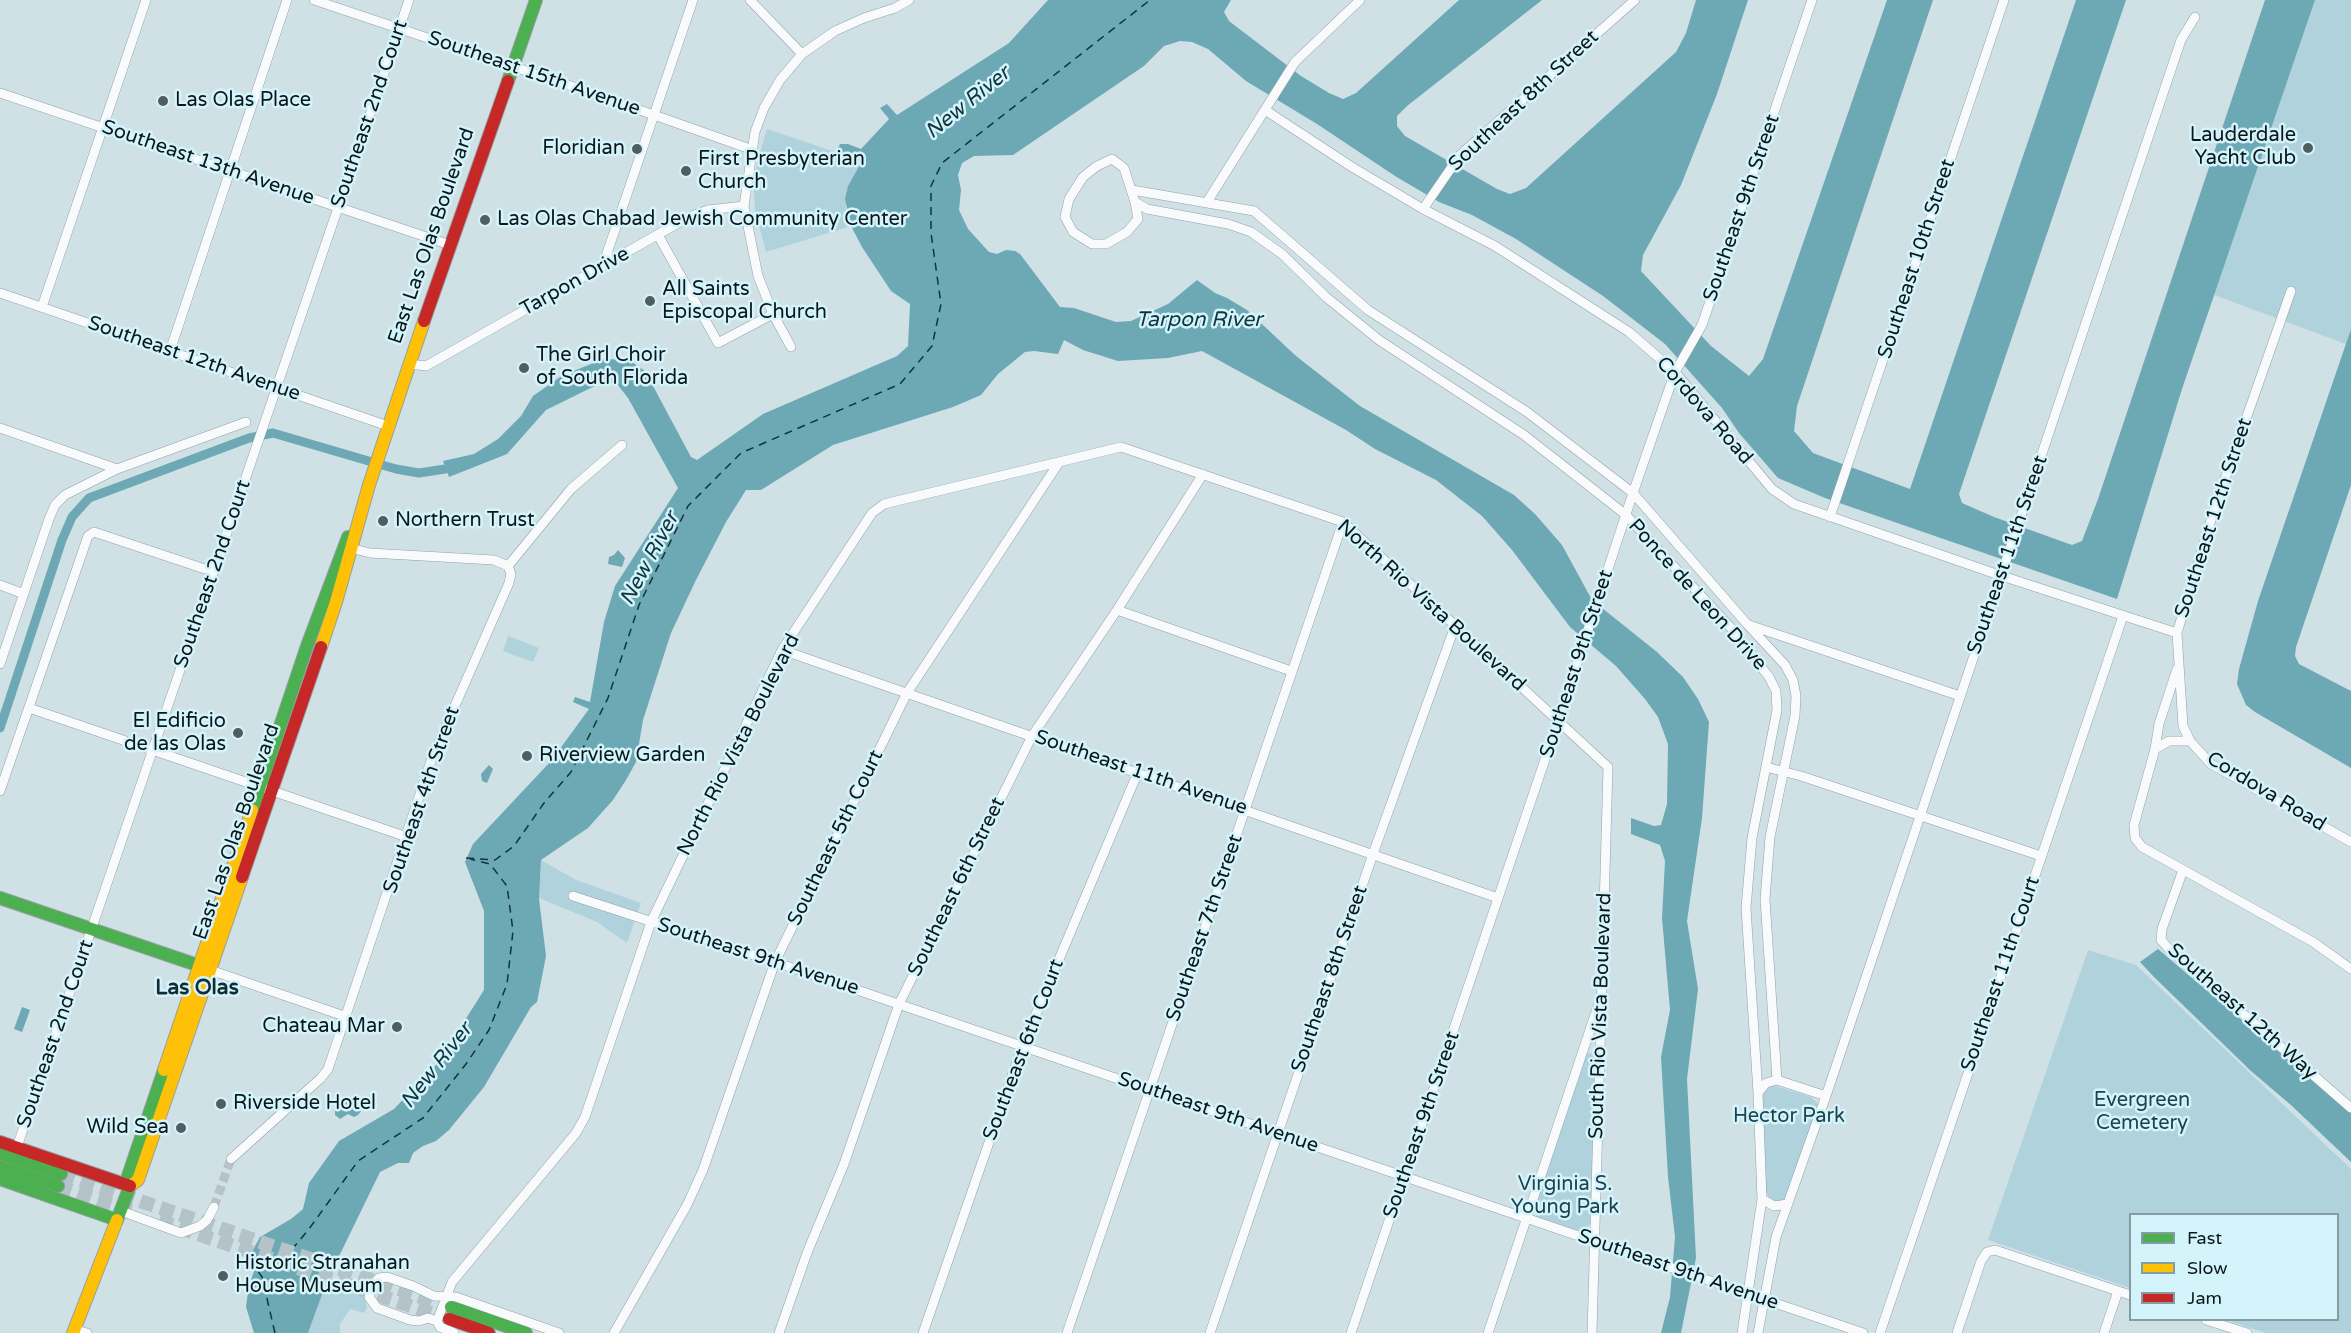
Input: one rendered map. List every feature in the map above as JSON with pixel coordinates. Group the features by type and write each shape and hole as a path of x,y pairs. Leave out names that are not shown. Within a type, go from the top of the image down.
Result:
{"main road":[{"name":"East Las Olas Boulevard","path":"78,1332 130,1186 138,1180 204,968 266,789 336,602 348,548 388,426 536,0"},
{"path":"0,898 204,968"},
{"path":"0,1142 130,1186"},
{"path":"0,1154 60,1180 0,1167"},
{"path":"0,1179 119,1216"},
{"path":"445,1311 489,1333"},
{"path":"445,1311 526,1333"}],"street":[{"path":"42,307 146,0"},
{"path":"170,351 287,0"},
{"name":"Southeast 15th Avenue","path":"314,0 753,150"},
{"name":"Southeast 2nd Court","path":"17,1148 409,0"},
{"path":"603,265 693,0"},
{"path":"750,0 802,54"},
{"path":"791,347 773,314 758,276 744,206 755,132 764,108 780,80 802,54 835,30 895,8 909,0"},
{"path":"1207,202 1295,62 1360,0"},
{"name":"Southeast 8th Street","path":"1423,209 1453,162 1635,0"},
{"name":"Southeast 9th Street","path":"1351,1333 1633,493 1675,372 1702,325 1812,0"},
{"name":"Southeast 10th Street","path":"1830,517 2004,0"},
{"name":"Southeast 11th Street","path":"1763,1299 1776,1237 2002,576 2181,40 2195,17"},
{"name":"Southeast 13th Avenue","path":"0,93 450,245"},
{"name":"Cordova Road","path":"1265,110 1423,209 1495,246 1629,332 1675,372 1772,489 1794,504 2002,576 2177,633"},
{"path":"1112,159 1124,168 1135,202 1137,219 1127,232 1106,244 1092,244 1073,232 1065,217 1069,199 1083,177 1097,166 1112,159"},
{"name":"Ponce de Leon Drive","path":"1132,190 1254,211 1368,310 1527,412 1633,493 1785,665 1793,680 1796,696 1795,716 1770,837 1765,899 1777,1080"},
{"name":"Ponce de Leon Drive","path":"1135,202 1147,209 1228,224 1251,232 1282,254 1326,297 1379,340 1524,435 1626,515 1732,629 1758,660 1776,691 1778,710 1752,838 1746,908 1762,1198 1742,1331"},
{"name":"Tarpon Drive","path":"409,364 426,366 687,218 708,210 744,206"},
{"path":"658,235 718,343 773,314"},
{"name":"Southeast 12th Street","path":"2183,870 2142,847 2135,838 2134,825 2155,749 2159,724 2179,664 2177,633 2214,510 2291,291"},
{"name":"Southeast 12th Avenue","path":"0,293 388,426"},
{"path":"0,664 49,519 56,505 65,495 117,469 246,423"},
{"path":"0,428 117,469"},
{"path":"348,548 370,553 494,560 508,566 571,489 622,445"},
{"name":"North Rio Vista Boulevard","path":"445,1311 452,1282 576,1133 585,1118 651,922 782,650 872,513 884,504 1122,447 1343,522 1558,721"},
{"name":"Southeast 5th Court","path":"614,1333 687,1205 703,1170 776,962 907,693 1058,464"},
{"name":"Southeast 6th Street","path":"779,1333 807,1253 844,1164 899,1004 1032,736 1117,610 1203,474"},
{"name":"Southeast 7th Street","path":"1067,1333 1343,522"},
{"path":"0,791 86,541 91,533 205,569 216,568"},
{"name":"Southeast 4th Street","path":"231,1159 325,1075 347,1017 444,729 508,584 511,574 508,566"},
{"path":"0,585 24,594"},
{"path":"1117,610 1291,671"},
{"name":"Southeast 11th Court","path":"1880,1333 2123,616"},
{"path":"1732,629 1747,624 1960,696"},
{"name":"Southeast 8th Street","path":"1210,1333 1373,854 1455,626"},
{"name":"Southeast 11th Avenue","path":"782,650 1498,898"},
{"name":"Cordova Road","path":"2179,664 2183,726 2190,741 2211,764 2351,842"},
{"path":"29,708 407,837"},
{"name":"South Rio Vista Boulevard","path":"1558,721 1608,767 1592,1333"},
{"path":"2155,749 2169,741 2190,741"},
{"path":"1766,767 1801,776 2041,856"},
{"name":"Southeast 6th Court","path":"923,1333 1022,1047 1138,772"},
{"path":"2183,870 2313,942 2351,969"},
{"name":"Southeast 12th Way","path":"2183,870 2162,929 2161,940 2351,1108"},
{"name":"Southeast 9th Avenue","path":"573,896 776,962 1863,1333"},
{"path":"204,968 347,1017"},
{"path":"1488,1333 1603,988"},
{"path":"1583,1051 1601,1056"},
{"path":"1756,1070 1766,1072 1776,1066"},
{"path":"1758,1093 1766,1083 1777,1080 1826,1096"},
{"path":"1762,1198 1774,1206 1788,1204"},
{"path":"119,1216 181,1233 200,1226 207,1220 214,1207"},
{"path":"1957,1333 1986,1252 1995,1250 2129,1295"},
{"path":"387,1277 434,1296 445,1311 419,1321 410,1320 377,1308 369,1297 370,1287 379,1278 387,1277"},
{"path":"2104,1333 2118,1291"},
{"path":"454,1333 440,1327 445,1311 456,1298 559,1333"},
{"path":"1742,1331 1751,1327 1758,1332 1763,1299"},
{"path":"2209,1321 2247,1333"}],"green space":[{"name":"Lauderdale Yacht Club","path":"2315,0 2351,0 2351,329 2346,344 2214,295"},
{"path":"767,129 862,161 848,186 846,208 851,226 766,252 755,211 754,191 757,162"},
{"path":"508,636 539,648 533,662 503,651"},
{"path":"541,860 576,880 641,903 627,943 597,922 539,898"},
{"name":"Evergreen Cemetery","path":"2088,950 2136,965 2351,1169 2351,1333 2266,1333 2229,1321 2339,1321 2339,1213 2129,1213 2129,1288 1988,1240"},
{"name":"Virginia S. Young Park","path":"1595,1054 1597,1059 1591,1223 1580,1231 1537,1217 1534,1210 1585,1055"},
{"name":"Hector Park","path":"1772,1085 1811,1097 1818,1104 1786,1200 1777,1203 1770,1200 1766,1191 1761,1101 1764,1089"},
{"path":"327,1281 364,1294 367,1308 364,1313 350,1309 340,1324 340,1333 308,1333"}],"water":[{"path":"1048,0 1231,0 1224,12 1229,21 1301,76 1343,99 1356,93 1459,0 1542,0 1397,116 1397,126 1405,136 1497,189 1510,194 1526,188 1676,52 1686,33 1696,0 1748,0 1717,94 1681,185 1643,255 1641,271 1711,346 1749,376 1763,359 1887,0 1933,0 1797,406 1794,431 1813,453 1910,489 2076,0 2126,0 1959,494 1962,503 2072,545 2082,541 2098,499 2265,0 2315,0 2182,389 2117,599 1825,498 1778,478 1739,433 1722,408 1665,344 1603,296 1516,239 1472,215 1439,202 1395,176 1317,124 1246,81 1208,49 1192,42 1180,41 1164,46 1144,66 1013,155 974,156 962,163 958,175 961,190 959,210 968,229 989,252 997,254 1006,250 1020,254 1060,307 1074,308 1116,322 1131,321 1168,304 1197,280 1215,293 1247,310 1296,356 1360,406 1514,495 1535,514 1562,545 1592,600 1657,652 1683,677 1698,699 1709,722 1702,818 1687,921 1698,989 1687,1079 1696,1258 1681,1333 1661,1333 1670,1297 1675,1237 1668,1177 1661,1057 1670,1010 1662,918 1665,861 1660,845 1631,834 1631,818 1654,826 1661,825 1667,804 1668,744 1658,717 1616,666 1570,627 1512,550 1482,516 1436,480 1375,449 1346,430 1202,351 1168,358 1118,361 1083,350 1064,340 1058,354 1025,352 998,374 981,395 953,407 833,445 761,490 746,490 726,522 671,633 643,720 636,762 613,800 588,828 541,860 539,899 546,956 537,1002 531,1007 484,1087 449,1130 436,1141 413,1153 409,1163 398,1163 380,1172 327,1281 308,1333 254,1333 246,1307 249,1285 256,1266 248,1259 260,1237 291,1219 303,1209 309,1183 339,1141 394,1109 438,1063 484,990 484,911 465,862 473,844 551,761 589,709 573,702 575,697 590,702 604,622 615,586 678,488 628,398 617,384 605,381 546,410 507,454 449,477 443,461 474,454 498,439 521,416 533,396 563,375 604,359 629,360 645,371 691,457 697,460 763,414 897,356 908,346 910,304 891,291 851,226 845,199 848,186 862,161 836,152 840,144 848,144 861,149 889,119 880,108 887,104 897,115 1009,43"},
{"path":"2351,329 2351,485 2296,647 2295,656 2299,664 2351,691 2351,768 2255,712 2246,705 2237,684 2258,601"},
{"path":"618,550 625,558 622,567 608,564 609,557"},
{"path":"489,765 493,769 487,783 482,781 481,774"},
{"path":"2158,949 2351,1113 2351,1162 2251,1071 2140,962"},
{"path":"22,1007 30,1010 22,1032 14,1029"},
{"path":"345,1099 356,1104 361,1111 354,1117 348,1114 340,1119 335,1115 335,1111"}],"waterway":[{"path":"0,728 62,540 72,517 89,498 249,438 273,433 396,469 419,473 445,469"}],"ferry route":[{"path":"466,858 495,860 514,846 544,803 571,772 608,698 639,605 688,506 741,453 900,384 932,346 941,304 931,233 931,186 942,163 1150,0"},
{"path":"275,1333 262,1277 255,1267 284,1259 309,1229 358,1161 423,1118 466,1064 489,1030 507,984 513,931 507,886 490,864 470,859"}],"tunnel":[{"path":"214,1207 231,1159"},
{"path":"61,1174 451,1307"},
{"path":"58,1186 133,1212"},
{"path":"159,1221 449,1319"}],"traffic: fast":[{"path":"508,81 536,0"},
{"path":"252,810 307,646 348,537"},
{"path":"0,898 206,968"},
{"path":"0,1179 117,1220 130,1186 128,1176 164,1070"},
{"path":"0,1154 61,1174"},
{"path":"0,1167 58,1186"},
{"path":"451,1307 526,1333"}],"traffic: slow":[{"path":"321,647 369,485 424,321"},
{"path":"164,1070 252,810"},
{"path":"130,1186 138,1180 242,877"},
{"path":"73,1333 117,1220"}],"traffic: jam":[{"path":"424,321 508,81"},
{"path":"242,877 321,647"},
{"path":"0,1142 130,1186"},
{"path":"449,1319 489,1333"}],"place":[{"name":"Las Olas Place","path":"163,101"},
{"name":"Lauderdale Yacht Club","path":"2308,148"},
{"name":"Floridian","path":"637,149"},
{"name":"First Presbyterian Church","path":"686,171"},
{"name":"Las Olas Chabad Jewish Community Center","path":"485,220"},
{"name":"All Saints Episcopal Church","path":"650,301"},
{"name":"The Girl Choir of South Florida","path":"524,368"},
{"name":"Northern Trust","path":"383,521"},
{"name":"El Edificio de las Olas","path":"238,733"},
{"name":"Riverview Garden","path":"527,756"},
{"name":"Chateau Mar","path":"397,1027"},
{"name":"Riverside Hotel","path":"221,1104"},
{"name":"Wild Sea","path":"181,1128"},
{"name":"Historic Stranahan House Museum","path":"223,1276"}],"district":[{"name":"Las Olas","path":"197,988"}],"water label":[{"name":"New River","path":"968,103"},
{"name":"Tarpon River","path":"1199,320"},
{"name":"New River","path":"650,559"},
{"name":"New River","path":"437,1066"}]}
